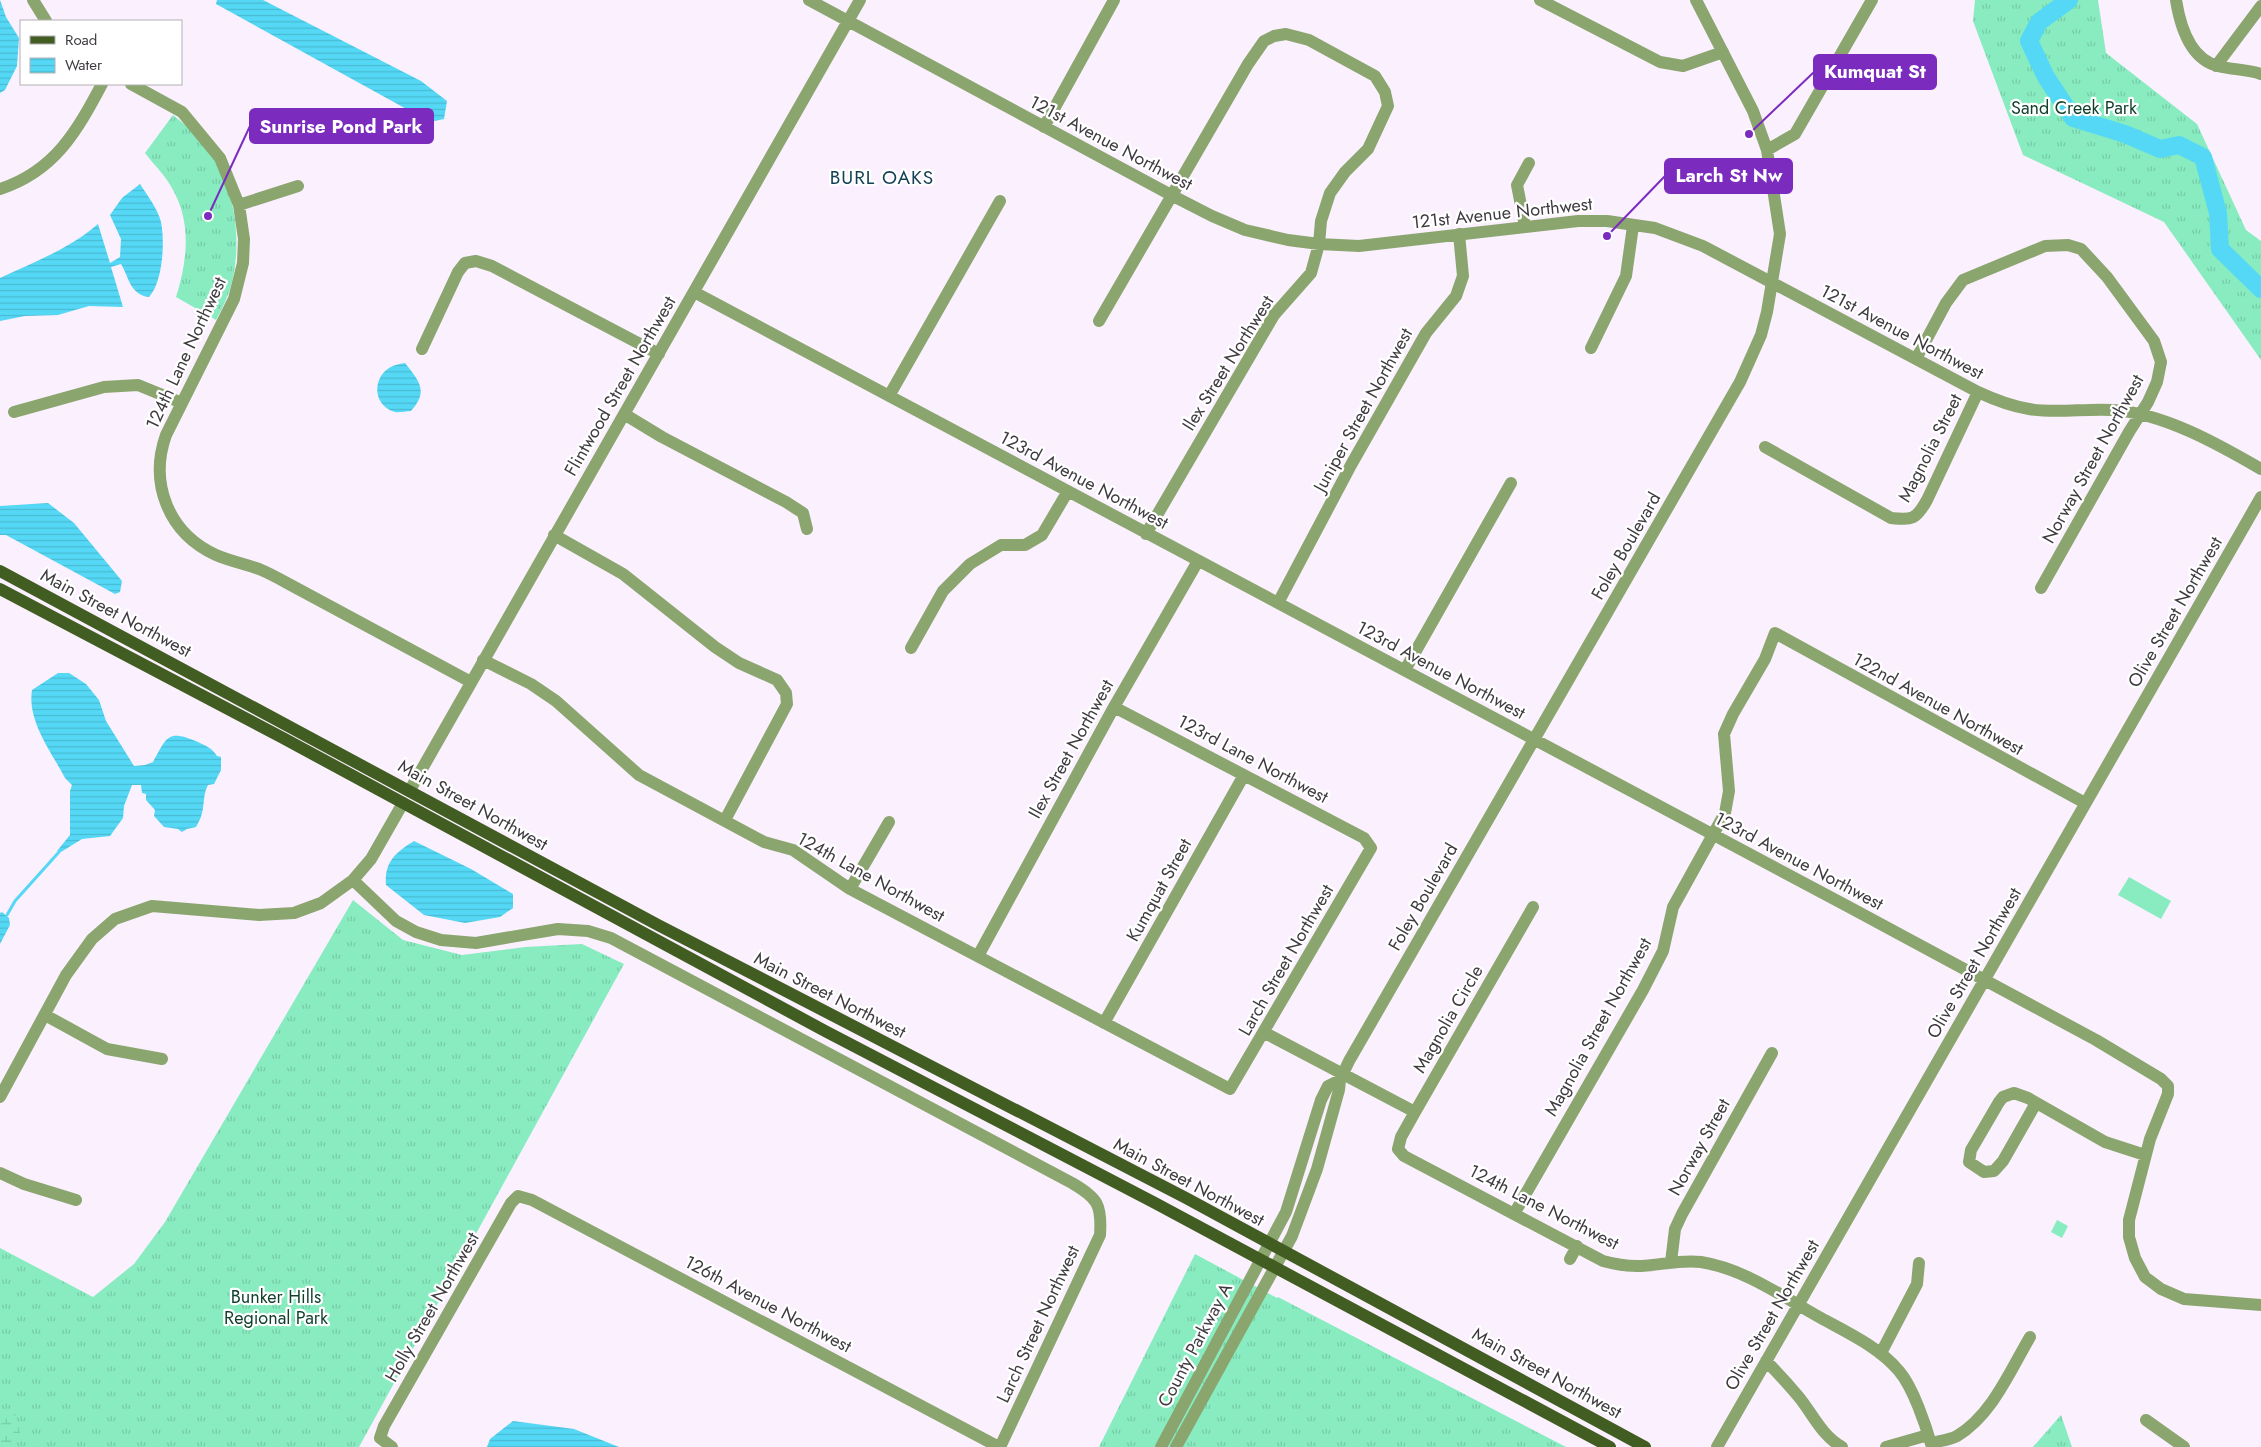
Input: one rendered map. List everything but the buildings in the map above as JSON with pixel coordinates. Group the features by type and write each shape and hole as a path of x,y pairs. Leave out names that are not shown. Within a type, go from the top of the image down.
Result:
{"main road":[{"name":"Main Street Northwest","path":"0,571 658,925 1178,1194 1645,1447"},
{"name":"Main Street Northwest","path":"0,589 403,803 694,961 1610,1447"}],"street":[{"path":"33,0 45,20"},
{"name":"121st Avenue Northwest","path":"809,0 1173,196 1245,230 1288,240 1359,246 1525,226 1607,221 1655,228 1704,246 2004,404 2030,410 2113,410 2141,415 2185,429 2261,469"},
{"name":"Flintwood Street Northwest","path":"410,790 554,534 659,354 860,0"},
{"path":"1044,127 1114,0"},
{"path":"1540,0 1660,62 1683,66 1723,52"},
{"name":"Foley Boulevard","path":"1273,1268 1283,1252 1303,1210 1317,1169 1342,1077 1740,382 1761,335 1768,312 1780,234 1767,150 1753,111 1696,0"},
{"path":"1767,150 1795,134 1872,0"},
{"path":"2176,0 2180,25 2198,52 2216,66 2261,74"},
{"path":"2216,66 2261,6"},
{"name":"Ilex Street Northwest","path":"1146,534 1274,315 1311,272 1319,244 1321,221 1330,193 1345,172 1368,149 1388,106 1385,92 1375,76 1309,40 1286,34 1274,36 1264,41 1248,64 1173,196"},
{"path":"0,189 14,184 42,166 62,149 78,129 101,85"},
{"name":"124th Lane Northwest","path":"133,85 182,112 220,158 239,205 244,239 243,263 239,282 224,320 182,402 160,452 159,481 167,510 187,536 217,556 259,569 471,682"},
{"path":"1525,226 1517,185 1529,163"},
{"path":"239,205 298,186"},
{"path":"1099,321 1173,196"},
{"path":"889,396 1000,202"},
{"path":"1591,348 1626,276 1633,226"},
{"name":"Juniper Street Northwest","path":"1278,603 1351,465 1426,333 1456,296 1463,276 1459,234"},
{"name":"Norway Street Northwest","path":"1916,359 1946,303 1963,280 2045,246 2068,245 2081,249 2107,277 2154,341 2161,362 2157,382 2141,415 2129,432 2041,588"},
{"path":"422,349 458,272 465,262 476,261 492,266 659,354"},
{"name":"123rd Avenue Northwest","path":"694,292 2096,1040 2154,1075 2168,1086 2168,1094 2146,1155"},
{"path":"14,412 104,387 138,385 182,402"},
{"name":"Magnolia Street","path":"1765,447 1891,518 1912,518 1920,513 1927,500 1978,392"},
{"path":"624,414 662,437 786,502 803,513 807,530"},
{"path":"1405,670 1511,484"},
{"path":"911,648 943,591 970,564 1001,545 1025,545 1042,535 1068,491"},
{"name":"Olive Street Northwest","path":"1717,1447 2261,497"},
{"path":"554,534 623,574 715,647 739,663 777,680 786,693 787,704 725,820"},
{"name":"Ilex Street Northwest","path":"978,956 1114,707 1198,561"},
{"name":"122nd Avenue Northwest","path":"1775,633 2085,803"},
{"name":"Magnolia Street Northwest","path":"1514,1214 1643,990 1663,950 1673,907 1726,813 1729,791 1724,734 1733,714 1765,659 1775,633"},
{"name":"124th Lane Northwest","path":"483,660 531,684 556,701 639,775 764,842 793,850 850,889 1230,1089"},
{"name":"123rd Lane Northwest","path":"1114,707 1364,838 1371,848"},
{"name":"Kumquat Street","path":"1104,1023 1244,775"},
{"path":"0,1097 66,975 92,939 115,919 152,906 259,915 294,913 321,903 353,880 371,858 403,803"},
{"path":"850,889 889,822"},
{"name":"Larch Street Northwest","path":"1230,1089 1265,1033 1371,848"},
{"name":"Larch Street Northwest","path":"353,880 396,921 416,932 441,940 476,943 558,929 588,932 611,938 1094,1197 1101,1214 1100,1235 999,1447"},
{"name":"Magnolia Circle","path":"1398,1149 1401,1137 1414,1112 1532,907"},
{"path":"44,1016 107,1049 162,1059"},
{"path":"1265,1033 1342,1077 1414,1112"},
{"name":"Norway Street","path":"1671,1262 1675,1229 1682,1214 1772,1053"},
{"name":"Foley Boulevard","path":"1259,1260 1292,1195 1321,1100 1328,1086 1342,1077"},
{"path":"2036,1103 2003,1160 1994,1171 1984,1172 1969,1162 1971,1150 2003,1097 2014,1093 2036,1103 2106,1142 2146,1155 2129,1220 2129,1237 2135,1258 2145,1277 2160,1289 2184,1299 2261,1305"},
{"name":"124th Lane Northwest","path":"1398,1149 1404,1156 1603,1261 1636,1266 1671,1262 1700,1262 1726,1268 1799,1305 1880,1353 1900,1371 1912,1391 1930,1442"},
{"path":"0,1173 24,1184 76,1200"},
{"name":"Holly Street Northwest","path":"392,1447 380,1438 384,1426 511,1203 518,1196"},
{"name":"126th Avenue Northwest","path":"518,1196 532,1200 999,1447"},
{"path":"1570,1259 1577,1246"},
{"name":"County Parkway A","path":"1161,1447 1259,1260"},
{"path":"1880,1353 1917,1284 1919,1263"},
{"name":"County Parkway A","path":"1176,1447 1273,1268"},
{"path":"1886,1447 1955,1437 1972,1425 1996,1396 2030,1337"},
{"path":"1766,1361 1799,1396 1816,1423 1832,1442 1842,1447"},
{"path":"2146,1420 2184,1447"}],"green space":[{"name":"Sand Creek Park","path":"1975,0 2098,0 2106,53 2197,124 2246,230 2261,241 2261,360 2164,222 2023,155 1973,21"},
{"path":"173,115 194,132 207,147 218,164 232,202 236,242 235,262 229,292 216,320 176,297 185,257 186,243 183,216 170,185 145,153"},
{"path":"2129,877 2171,901 2161,919 2118,895"},
{"name":"Bunker Hills Regional Park","path":"353,900 403,940 462,955 525,947 582,944 624,964 359,1447 0,1447 0,1248 93,1297 134,1264 165,1222"},
{"path":"2057,1220 2068,1226 2062,1238 2051,1232"},
{"path":"1195,1254 1277,1298 1566,1447 1099,1447"},
{"path":"15,1413 20,1432 9,1447 0,1447 0,1416"},
{"path":"2061,1415 2072,1447 2033,1447"}],"water":[{"path":"0,0 6,17 19,38 17,66 5,90 0,93"},
{"path":"217,0 263,0 421,81 447,101 444,119 430,122 216,4"},
{"path":"140,184 157,212 162,230 163,250 160,272 154,290 149,297 143,296 134,289 121,264 111,267 123,307 89,306 58,315 25,316 0,321 0,278 63,248 98,224 110,263 120,257 121,239 110,215 122,198"},
{"path":"405,363 418,381 421,392 420,398 411,411 395,412 382,404 377,392 378,385 383,373 389,368"},
{"path":"48,503 74,523 122,581 120,592 115,594 6,535 0,535 0,506"},
{"path":"58,673 69,673 86,684 99,700 106,721 134,766 153,762 165,741 174,736 198,742 221,757 221,770 214,784 208,785 202,815 196,827 182,832 178,829 164,827 154,816 155,810 146,800 146,794 142,793 141,785 132,785 124,806 123,818 110,836 82,839 61,852 57,851 70,835 70,791 72,785 65,778 41,736 31,702 32,690"},
{"path":"414,841 471,869 513,894 513,908 500,917 465,923 424,915 386,885 387,870 392,859"},
{"path":"2,912 9,918 10,925 0,944 0,913"},
{"path":"513,1421 574,1429 619,1447 487,1447 490,1439"}],"waterway":[{"path":"2069,0 2039,22 2029,41 2046,77 2073,118 2125,134 2160,149 2179,145 2203,157 2218,213 2220,249 2261,289"},
{"path":"7,915 15,901 59,852"}],"place":[{"name":"Kumquat St","path":"1749,134"},
{"name":"Sunrise Pond Park","path":"208,216"},
{"name":"Larch St Nw","path":"1607,236"}],"district":[{"name":"BURL OAKS","path":"882,177"}]}
